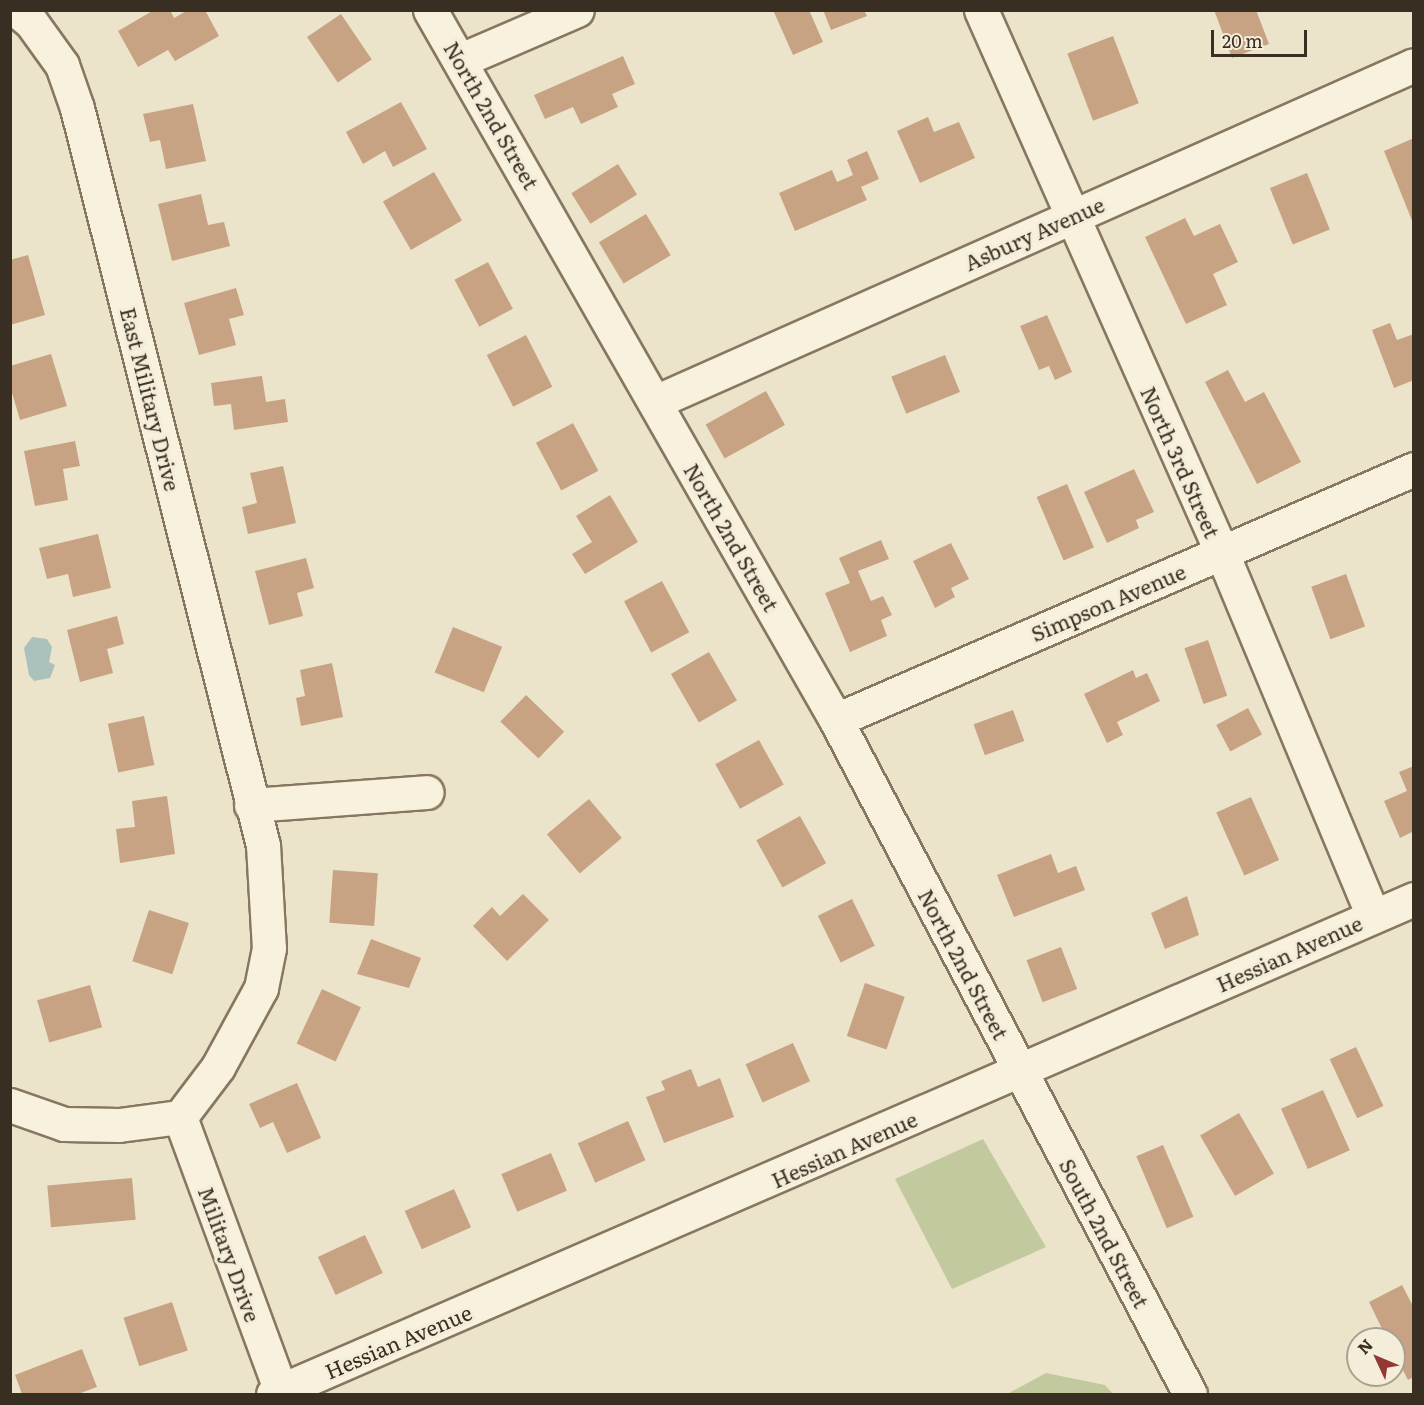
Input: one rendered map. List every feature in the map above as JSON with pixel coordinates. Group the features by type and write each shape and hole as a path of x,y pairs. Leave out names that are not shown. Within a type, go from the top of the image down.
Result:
{"street":[{"name":"North 2nd Street","path":"429,10 461,60 836,720 1021,1072"},
{"path":"461,60 577,10"},
{"name":"North 3rd Street","path":"981,10 1222,553 1373,916"},
{"name":"East Military Drive","path":"32,14 62,65 77,108 241,747 251,805 263,845 269,948 261,988 218,1067 180,1117"},
{"name":"Asbury Avenue","path":"655,402 1413,65"},
{"name":"Simpson Avenue","path":"836,720 1413,469"},
{"path":"251,805 427,792"},
{"name":"Hessian Avenue","path":"277,1393 341,1381 1021,1072 1413,898"},
{"name":"South 2nd Street","path":"1021,1072 1190,1395"},
{"path":"10,1106 64,1124 119,1125 180,1117"},
{"name":"Military Drive","path":"180,1117 277,1393"}],"green space":[{"path":"983,1139 1046,1247 952,1289 895,1179"},
{"path":"1046,1373 1105,1385 1113,1394 1007,1394"}],"water":[{"path":"32,637 47,639 52,647 49,662 55,665 50,678 34,681 29,675 24,648"}],"building":[{"path":"154,10 170,10 174,18 188,10 205,10 219,36 175,61 168,50 138,67 118,31"},
{"path":"773,10 809,10 823,42 793,55"},
{"path":"823,10 864,10 867,16 831,30"},
{"path":"1214,10 1256,10 1269,44 1232,58"},
{"path":"341,14 372,60 338,83 307,37"},
{"path":"1113,36 1139,103 1093,121 1067,54"},
{"path":"623,56 635,84 612,94 618,107 581,124 573,107 545,119 534,95"},
{"path":"401,102 427,149 393,167 385,151 363,164 346,132"},
{"path":"193,104 206,161 166,169 160,140 150,142 143,114"},
{"path":"928,117 934,132 959,122 975,158 920,183 897,131"},
{"path":"1414,138 1414,223 1413,223 1384,151"},
{"path":"867,151 879,179 861,187 867,200 795,231 779,193 832,170 837,182 853,175 847,160"},
{"path":"618,164 637,195 590,224 571,193"},
{"path":"434,172 462,220 411,250 383,202"},
{"path":"1307,173 1330,230 1293,245 1270,188"},
{"path":"201,194 208,225 224,222 230,246 172,261 158,204"},
{"path":"646,214 671,255 624,283 599,242"},
{"path":"1185,218 1194,236 1220,224 1238,262 1213,274 1227,305 1186,324 1145,237"},
{"path":"28,255 45,315 10,325 10,260"},
{"path":"488,262 513,309 479,327 454,280"},
{"path":"236,288 244,315 229,319 236,345 199,355 184,303"},
{"path":"1047,315 1072,372 1055,380 1049,366 1039,370 1020,326"},
{"path":"1390,323 1397,340 1414,334 1414,380 1394,388 1372,330"},
{"path":"526,335 552,387 513,407 487,355"},
{"path":"51,354 67,406 20,420 10,386 10,366"},
{"path":"945,355 960,392 906,414 891,377"},
{"path":"1228,370 1245,402 1264,392 1301,462 1257,484 1205,382"},
{"path":"262,376 266,402 285,399 288,422 234,430 231,404 214,406 211,383"},
{"path":"766,391 785,425 725,459 706,424"},
{"path":"573,423 598,471 561,490 536,443"},
{"path":"75,441 80,466 63,469 68,500 35,506 24,451"},
{"path":"283,466 296,523 248,534 242,507 257,503 250,473"},
{"path":"1134,469 1154,512 1136,520 1139,528 1107,543 1084,492"},
{"path":"1067,484 1094,548 1064,560 1037,497"},
{"path":"610,495 638,542 585,574 572,554 592,542 576,516"},
{"path":"98,534 111,588 73,597 68,574 47,579 39,548"},
{"path":"881,540 889,559 858,571 871,601 883,596 892,615 881,620 887,636 850,652 825,593 850,583 839,558"},
{"path":"951,543 969,579 951,588 955,597 935,608 913,561"},
{"path":"306,558 314,588 297,593 303,616 269,625 255,571"},
{"path":"1346,574 1365,627 1330,639 1311,587"},
{"path":"662,581 689,632 651,652 624,601"},
{"path":"117,616 124,644 107,649 113,673 80,682 67,630"},
{"path":"453,627 502,647 484,692 435,672"},
{"path":"1208,640 1227,696 1204,704 1184,648"},
{"path":"709,652 737,700 699,722 671,674"},
{"path":"332,663 343,717 301,726 296,698 305,696 300,670"},
{"path":"1133,670 1136,678 1147,673 1160,701 1117,722 1123,735 1107,743 1084,694"},
{"path":"526,695 564,732 538,758 500,722"},
{"path":"1248,708 1262,734 1230,751 1216,725"},
{"path":"1013,710 1024,741 985,755 974,724"},
{"path":"144,716 154,765 118,773 108,724"},
{"path":"759,740 784,785 740,809 715,764"},
{"path":"1414,766 1414,831 1400,838 1384,801 1407,791 1399,772"},
{"path":"167,796 175,854 120,863 116,829 135,827 132,801"},
{"path":"1251,797 1279,860 1244,875 1216,812"},
{"path":"589,799 622,838 580,873 547,834"},
{"path":"800,816 826,863 782,887 756,840"},
{"path":"1051,854 1058,873 1076,866 1085,890 1014,917 997,875"},
{"path":"333,870 378,873 374,926 329,923"},
{"path":"523,894 549,920 507,961 473,926 492,907 500,916"},
{"path":"1187,896 1199,935 1165,949 1151,913"},
{"path":"852,899 875,946 841,962 818,916"},
{"path":"149,910 189,923 172,974 132,961"},
{"path":"371,939 421,958 409,988 357,974"},
{"path":"1061,947 1077,989 1043,1002 1026,960"},
{"path":"865,983 905,997 886,1050 847,1036"},
{"path":"90,985 102,1027 49,1042 37,1000"},
{"path":"322,989 361,1007 336,1062 297,1043"},
{"path":"793,1043 810,1081 763,1103 745,1064"},
{"path":"1356,1047 1383,1106 1357,1118 1330,1059"},
{"path":"691,1069 698,1087 720,1078 734,1117 664,1143 646,1097 665,1090 661,1081"},
{"path":"297,1083 321,1138 287,1153 273,1122 260,1128 249,1104"},
{"path":"1323,1090 1350,1150 1308,1169 1281,1109"},
{"path":"1239,1113 1274,1174 1235,1196 1200,1136"},
{"path":"628,1121 645,1160 595,1183 578,1143"},
{"path":"1163,1145 1193,1217 1167,1228 1136,1156"},
{"path":"551,1153 567,1191 517,1212 501,1174"},
{"path":"132,1178 136,1220 51,1227 47,1185"},
{"path":"454,1189 471,1227 422,1249 405,1211"},
{"path":"365,1235 383,1273 336,1295 318,1257"},
{"path":"1402,1285 1414,1308 1414,1377 1408,1380 1406,1376 1406,1327 1381,1327 1369,1302"},
{"path":"172,1302 188,1351 139,1366 123,1318"},
{"path":"82,1349 97,1387 78,1394 22,1394 15,1375"}]}
